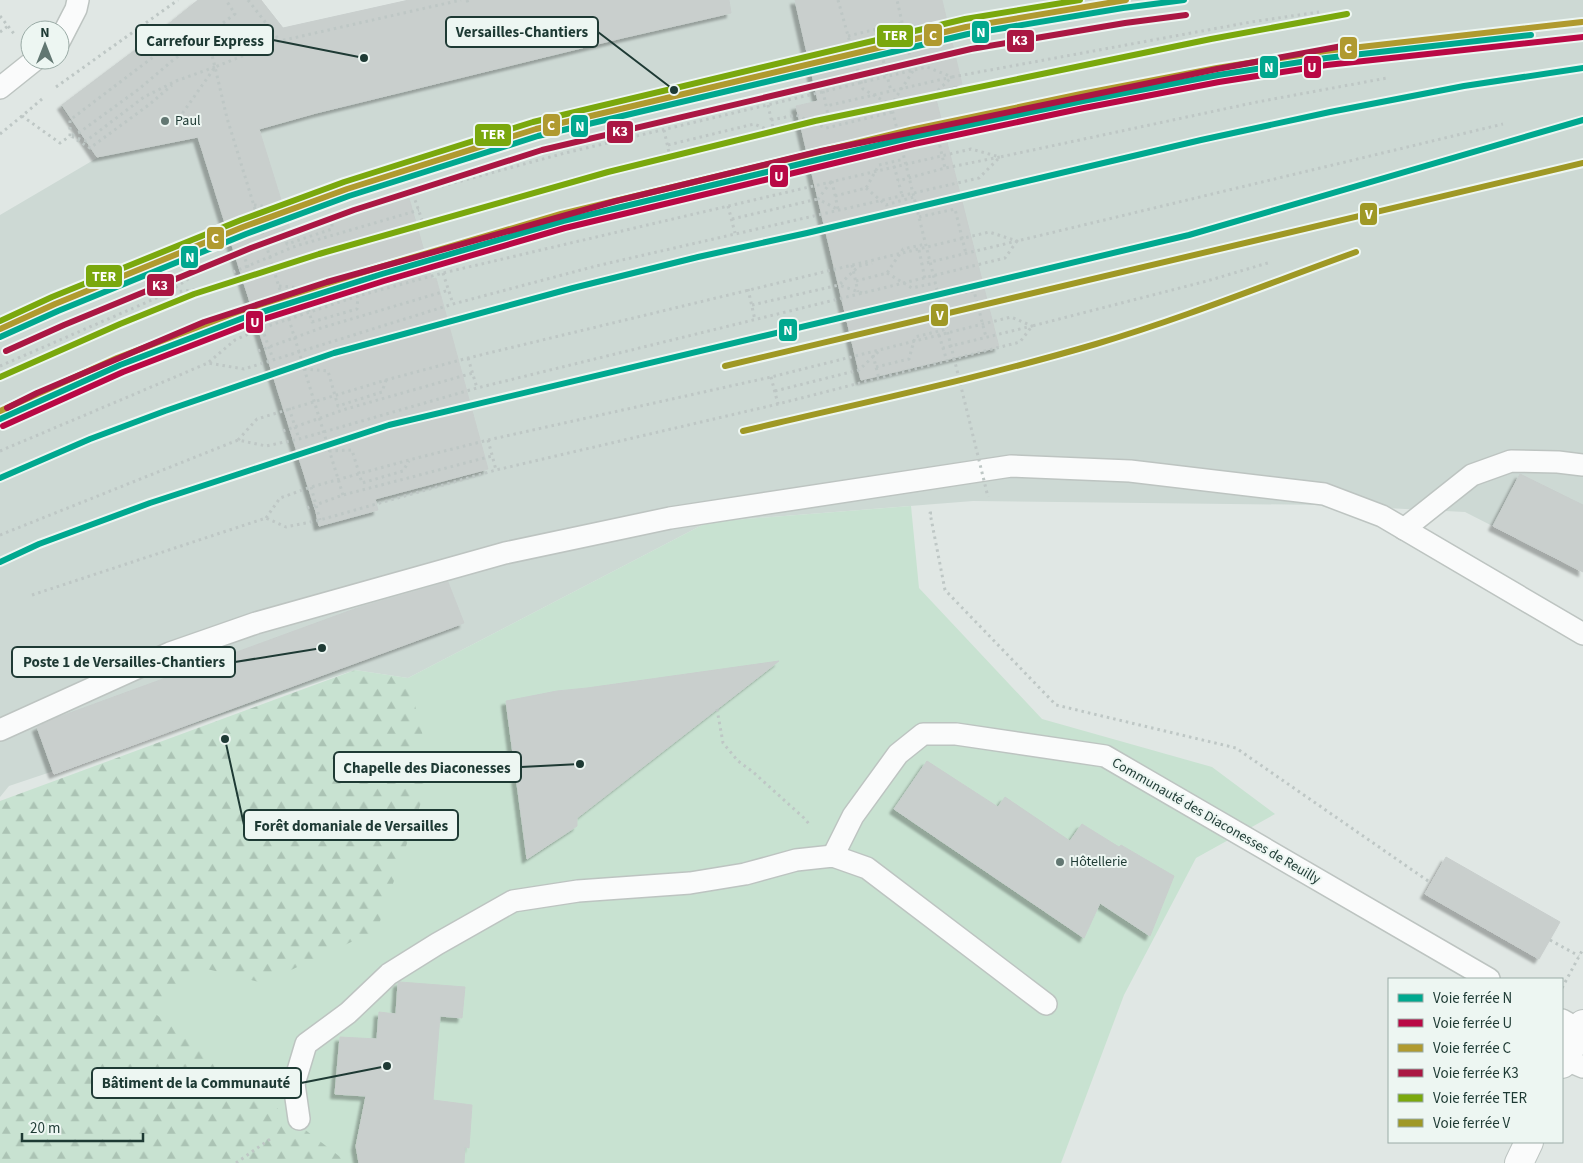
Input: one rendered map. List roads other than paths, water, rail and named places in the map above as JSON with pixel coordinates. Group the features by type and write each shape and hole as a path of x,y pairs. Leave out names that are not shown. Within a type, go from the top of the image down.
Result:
{"main road":[{"path":"1570,1064 1575,1025"},
{"path":"1519,1163 1529,1143"}],"lane":[{"path":"70,21 78,0"},
{"path":"0,88 22,70"},
{"path":"1404,529 1472,475 1511,461 1558,462 1583,465"},
{"path":"0,730 170,653 256,622 504,552 670,518 1011,466 1130,471 1324,494 1382,516 1583,634"},
{"name":"Communauté des Diaconesses de Reuilly","path":"833,856 853,816 898,754 923,734 956,734 1105,756 1487,978"},
{"path":"299,1119 294,1084 306,1044 348,1013 389,974 437,944 513,901 578,891 690,883 745,874 796,860 833,856 868,868 1046,1004"}],"rail line":[{"name":"TER","path":"0,321 52,297 241,220 344,182 533,122 965,19 1080,0"},
{"name":"C","path":"0,329 55,304 243,227 347,189 536,129 966,27 1126,0"},
{"name":"N","path":"0,337 58,311 246,234 349,196 538,136 968,34 1123,8 1184,0"},
{"name":"TER","path":"0,377 120,324 194,294 319,254 608,172 815,121 1211,39 1347,14"},
{"name":"K3","path":"6,351 251,248 354,210 542,150 971,49 1125,23 1186,15"},
{"name":"C","path":"0,411 117,358 240,311 380,267 561,214 910,130 1217,68 1325,51 1582,22"},
{"name":"N","path":"0,419 120,365 243,318 382,274 563,221 912,137 1218,75 1326,58 1531,35"},
{"name":"U","path":"3,426 123,372 245,325 384,281 565,228 914,144 1219,82 1327,65 1583,37"},
{"name":"K3","path":"7,408 37,393 204,322 327,282 616,201 821,151 1217,69 1353,44"},
{"name":"N","path":"0,478 90,439 334,353 573,288 698,257 1201,140 1464,86 1583,68"},
{"name":"N","path":"0,562 39,544 150,503 389,425 1189,235 1583,120"},
{"name":"V","path":"725,366 1583,163"},
{"name":"V","path":"743,431 964,379 1096,344 1194,312 1356,252"}],"place":[{"name":"Carrefour Express","path":"364,58"},
{"name":"Versailles-Chantiers","path":"674,90"},
{"name":"Paul","path":"165,121"},
{"name":"Poste 1 de Versailles-Chantiers","path":"322,648"},
{"name":"Forêt domaniale de Versailles","path":"225,739"},
{"name":"Chapelle des Diaconesses","path":"580,764"},
{"name":"Hôtellerie","path":"1060,862"},
{"name":"Bâtiment de la Communauté","path":"387,1066"}]}
